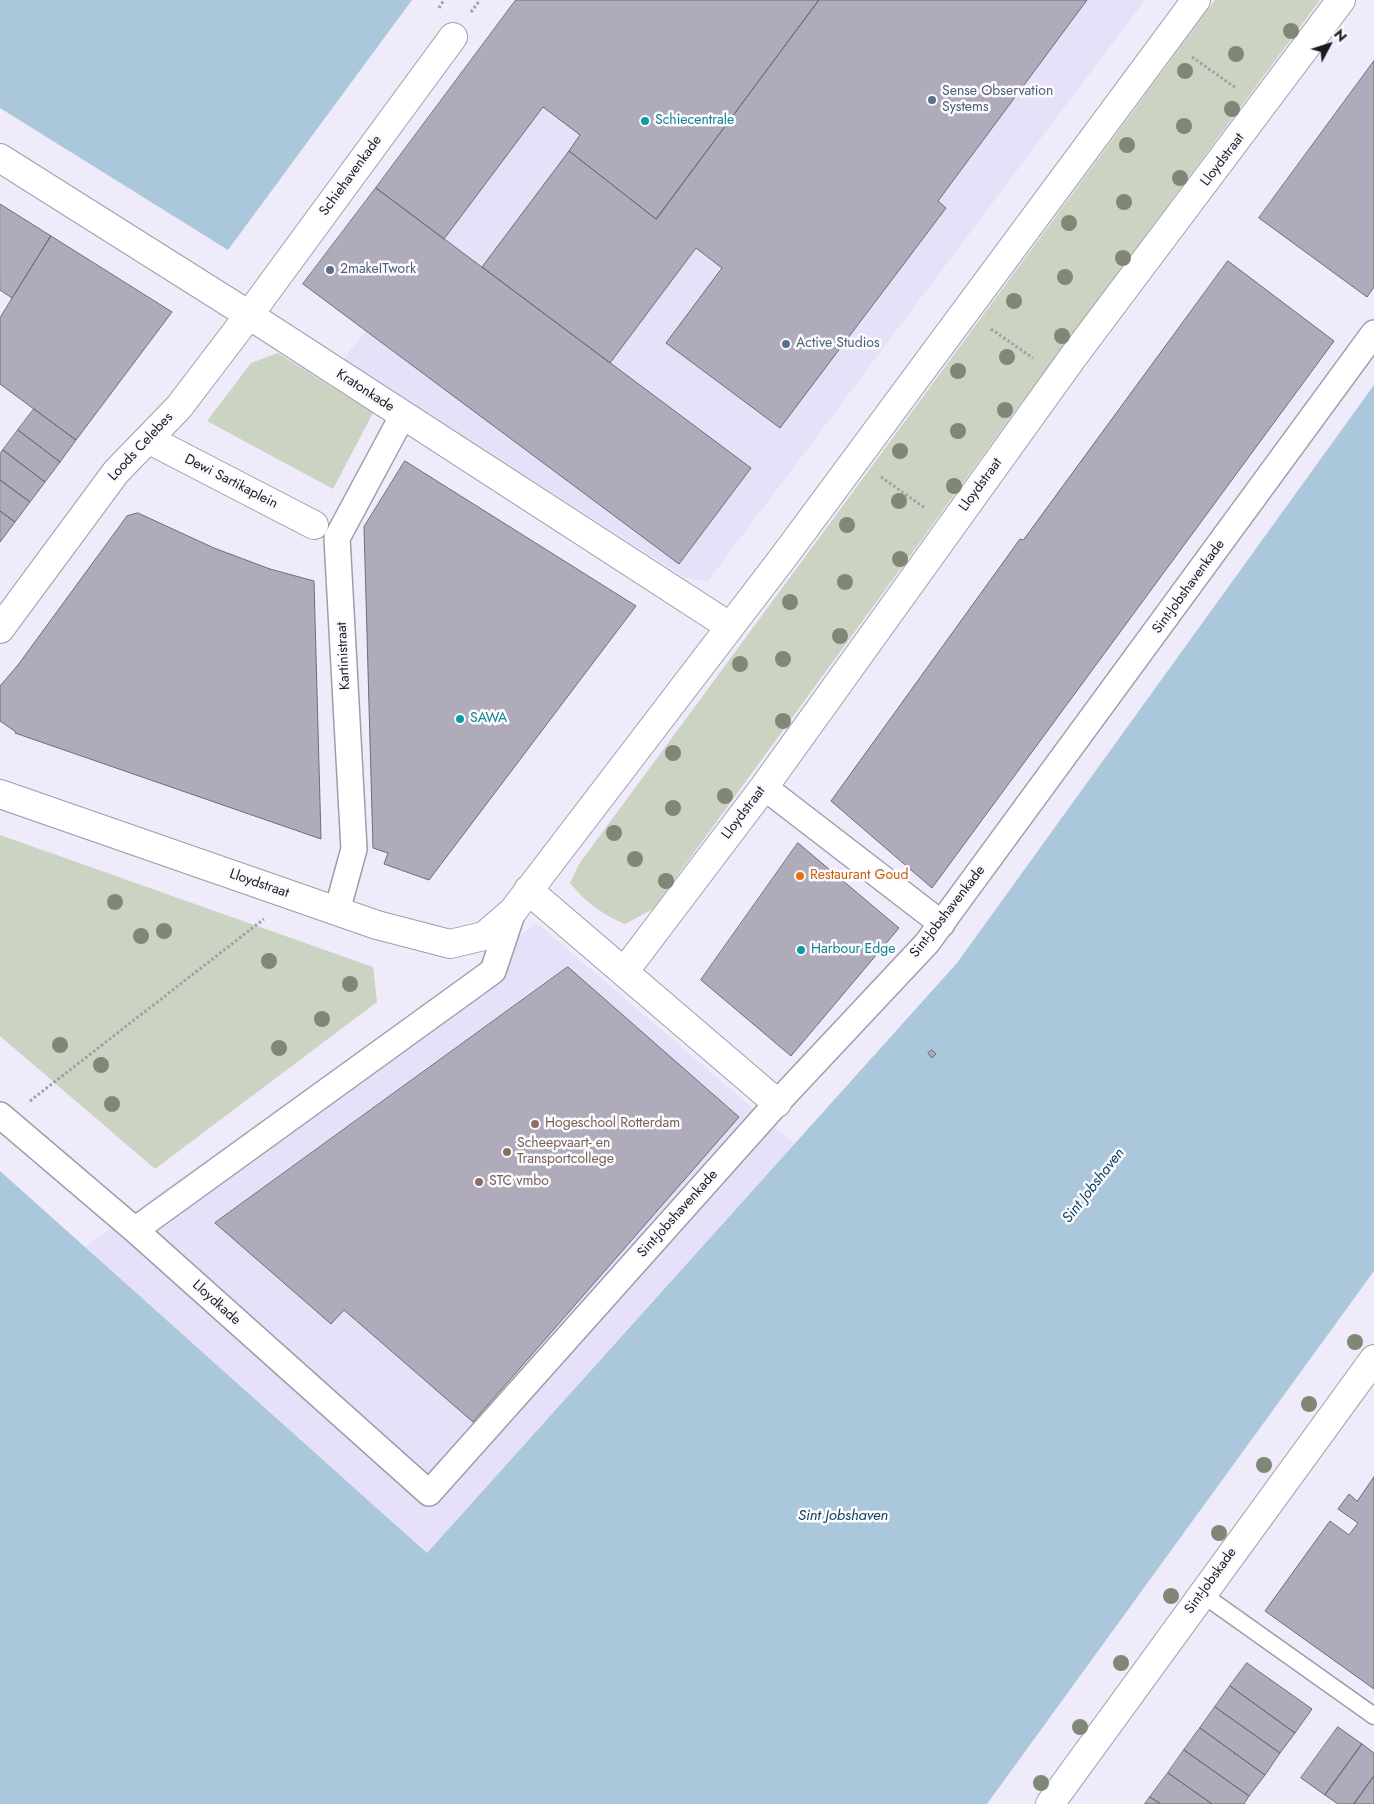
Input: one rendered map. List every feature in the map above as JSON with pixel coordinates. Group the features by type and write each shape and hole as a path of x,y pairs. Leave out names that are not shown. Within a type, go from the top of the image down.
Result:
{"street":[{"name":"Lloydstraat","path":"0,794 377,925 450,944 484,936 521,901 856,460 1196,0"},
{"name":"Lloydstraat","path":"624,972 764,787 1059,377 1341,0"},
{"name":"Schiehavenkade","path":"249,316 453,37"},
{"name":"Kratonkade","path":"0,158 249,316 729,626"},
{"name":"Loods Celebes","path":"0,629 116,472 179,407 249,316"},
{"name":"Sint-Jobshavenkade","path":"429,1493 777,1103 928,943 1374,333"},
{"name":"Kartinistraat","path":"337,911 354,849 337,538 403,415"},
{"name":"Dewi Sartikaplein","path":"148,439 314,525"},
{"path":"764,787 942,924"},
{"name":"Lloydstraat","path":"134,1230 493,971 521,901"},
{"path":"521,901 624,972 777,1103"},
{"name":"Lloydkade","path":"3,1118 134,1230 429,1493"},
{"name":"Sint-Jobskade","path":"1050,1804 1374,1359"}],"lane":[{"path":"1202,1594 1374,1716"}],"path":[{"path":"1167,39 1262,106"},
{"path":"966,311 1059,377"},
{"path":"856,460 951,526"},
{"path":"3,1118 294,896"}],"shaded area":[{"path":"831,0 1145,0 708,581 686,578 343,360 547,93"},
{"path":"537,923 794,1144 427,1553 85,1247"}],"green space":[{"path":"1215,0 1320,0 1019,406 653,909 625,924 602,912 588,902 570,883 579,864"},
{"path":"278,353 373,413 333,489 207,421 251,363"},
{"path":"0,835 373,967 377,1002 155,1169 0,1036"}],"water":[{"path":"0,0 412,0 228,250 0,108"},
{"name":"Sint Jobshaven","path":"1374,385 1374,1271 987,1804 0,1804 0,1171 427,1553 957,963"}],"building":[{"name":"Schiecentrale","path":"516,0 819,0 656,219 569,151 580,135 543,107 444,239 376,188"},
{"path":"819,0 1087,0 938,201 946,208 780,428 666,343 722,268 696,248 610,363 482,267 569,151 656,219"},
{"path":"1374,61 1374,287 1367,297 1259,218"},
{"path":"376,188 751,468 679,564 303,284"},
{"path":"0,204 51,236 12,298 0,290"},
{"path":"51,236 172,312 76,440 0,384 0,318"},
{"path":"1228,261 1334,341 932,888 831,801 1020,539 1023,540"},
{"path":"34,409 76,440 60,462 18,430"},
{"path":"18,430 60,462 45,482 3,450"},
{"path":"3,450 45,482 30,502 0,480 0,454"},
{"name":"SAWA","path":"405,461 636,606 429,880 384,864 388,853 373,848 364,527"},
{"path":"0,480 30,502 15,522 0,511"},
{"path":"0,511 15,522 0,542"},
{"path":"138,513 214,548 270,569 314,581 321,839 15,733 0,721 0,686 18,665 127,516"},
{"name":"Harbour Edge","path":"798,843 899,928 791,1056 701,980"},
{"path":"568,967 739,1117 473,1422 344,1310 331,1324 215,1223"},
{"path":"932,1050 936,1054 932,1058 928,1053"},
{"path":"1374,1477 1374,1689 1265,1611 1330,1521 1349,1535 1358,1523 1338,1509 1349,1494 1357,1501"},
{"path":"1247,1663 1312,1709 1295,1733 1230,1686"},
{"path":"1230,1686 1295,1733 1280,1753 1215,1707"},
{"path":"1215,1707 1280,1753 1265,1775 1200,1728"},
{"path":"1338,1727 1362,1744 1325,1795 1301,1778"},
{"path":"1200,1728 1265,1775 1249,1796 1184,1750"},
{"path":"1362,1744 1374,1753 1374,1776 1354,1804 1338,1804 1325,1795"},
{"path":"1184,1750 1249,1796 1244,1804 1212,1804 1168,1773"},
{"path":"1168,1773 1212,1804 1161,1804 1150,1797"},
{"path":"1374,1776 1374,1804 1354,1804"},
{"path":"1150,1797 1161,1804 1145,1804"}],"place":[{"name":"Sense Observation Systems","path":"932,100"},
{"name":"Schiecentrale","path":"645,121"},
{"name":"2makeITwork","path":"330,270"},
{"name":"Active Studios","path":"786,344"},
{"name":"SAWA","path":"460,719"},
{"name":"Restaurant Goud","path":"800,876"},
{"name":"Harbour Edge","path":"801,950"},
{"name":"Hogeschool Rotterdam","path":"535,1124"},
{"name":"Scheepvaart- en Transportcollege","path":"507,1152"},
{"name":"STC vmbo","path":"479,1182"}]}
